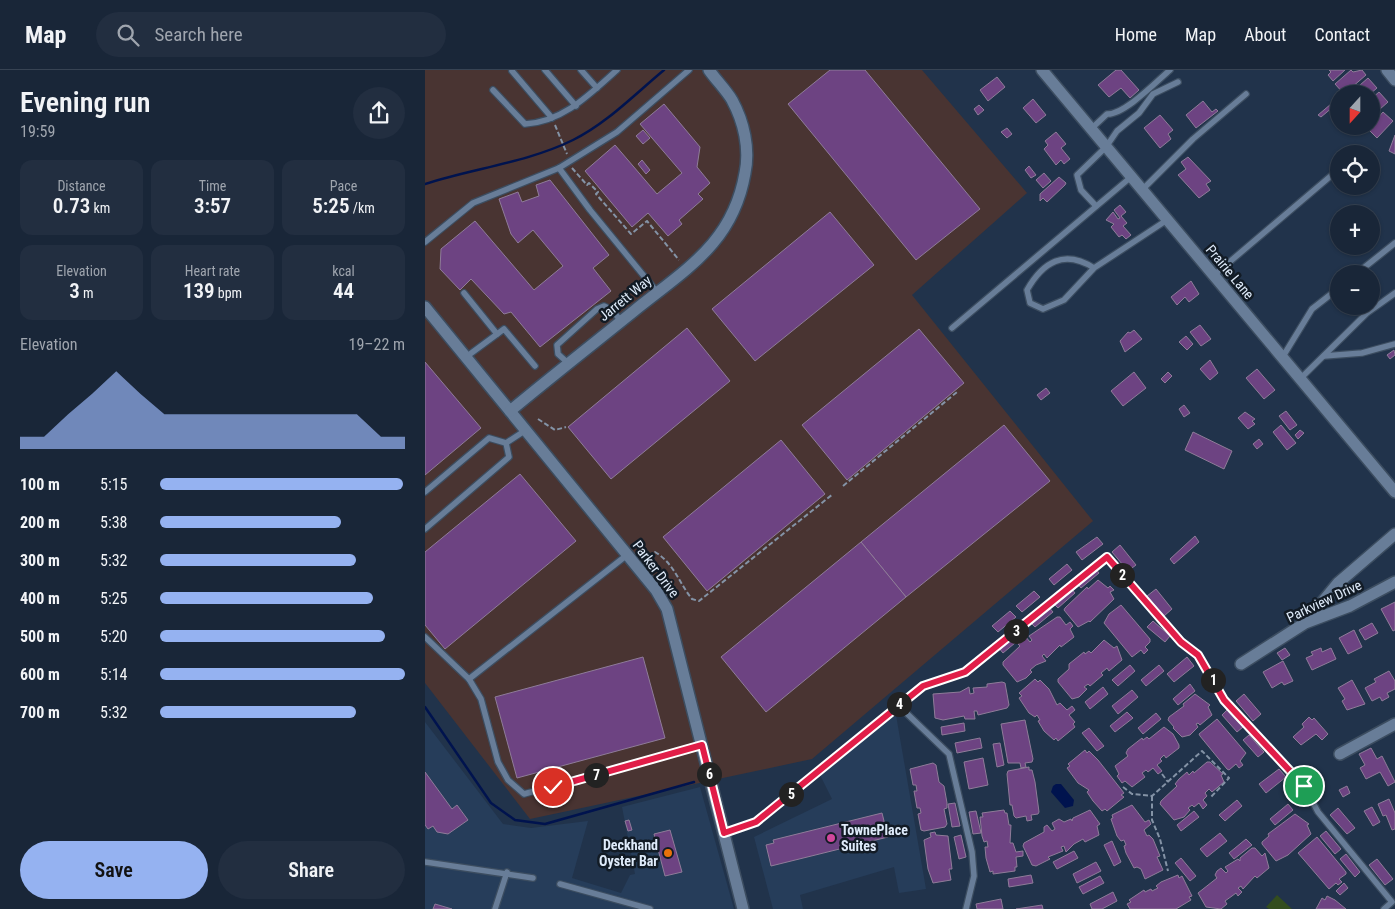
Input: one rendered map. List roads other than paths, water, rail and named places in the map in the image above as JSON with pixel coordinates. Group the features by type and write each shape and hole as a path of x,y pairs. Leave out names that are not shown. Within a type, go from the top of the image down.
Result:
{"street":[{"name":"Jarrett Way","path":"510,411 699,259 726,228 741,194 748,159 741,120 732,100 709,70"},
{"name":"Prairie Lane","path":"1042,70 1395,492"},
{"path":"1387,70 1395,80"},
{"name":"Parker Drive","path":"426,310 656,590 667,609 743,909"},
{"path":"1305,623 1338,583 1395,534"},
{"name":"Parkview Drive","path":"1241,664 1305,623 1350,606 1395,582"},
{"path":"1340,754 1395,724"}],"lane":[{"path":"545,70 576,106"},
{"path":"581,70 597,88"},
{"path":"493,90 525,124 541,123 576,106 615,70"},
{"path":"425,242 473,204 559,168 617,132 689,70"},
{"path":"1091,129 1107,114 1114,114 1123,109 1170,70"},
{"path":"512,71 552,118"},
{"path":"1096,206 1081,190 1077,175 1117,132 1139,113 1153,94 1178,82"},
{"path":"1142,190 1193,139 1247,94"},
{"path":"559,168 590,210 657,292"},
{"path":"952,328 1131,177"},
{"path":"1213,276 1330,177"},
{"path":"1094,268 1083,261 1069,257 1052,262 1034,277 1027,290 1030,303 1043,310 1064,300 1094,268 1167,220"},
{"path":"1367,265 1395,243"},
{"path":"464,293 497,334"},
{"path":"1301,379 1367,313 1395,293"},
{"path":"1282,358 1312,309 1330,295"},
{"path":"568,364 558,354 557,345 597,309 604,306 612,310 621,321"},
{"path":"466,357 504,328 535,366"},
{"path":"1324,356 1361,353 1395,344"},
{"path":"425,492 489,438 507,443 526,430"},
{"path":"425,529 509,457 507,443"},
{"path":"469,679 627,555"},
{"path":"724,833 756,822 923,686 965,672 1107,557 1181,642 1198,655 1224,700 1304,786 1318,812 1392,902 1384,909"},
{"path":"425,637 469,679 481,699 498,762 508,780 524,794 702,745"},
{"path":"898,705 949,754 972,852 974,876 965,909"},
{"path":"425,862 507,872 533,878"},
{"path":"495,909 507,872"},
{"path":"560,884 629,906 650,909"}],"waterway":[{"path":"425,184 518,160 573,140 609,117 664,70"},
{"path":"425,707 491,803 515,820 545,824 694,782"}],"place":[{"name":"TownePlace Suites","path":"831,838"},
{"name":"Deckhand Oyster Bar","path":"668,853"}]}
